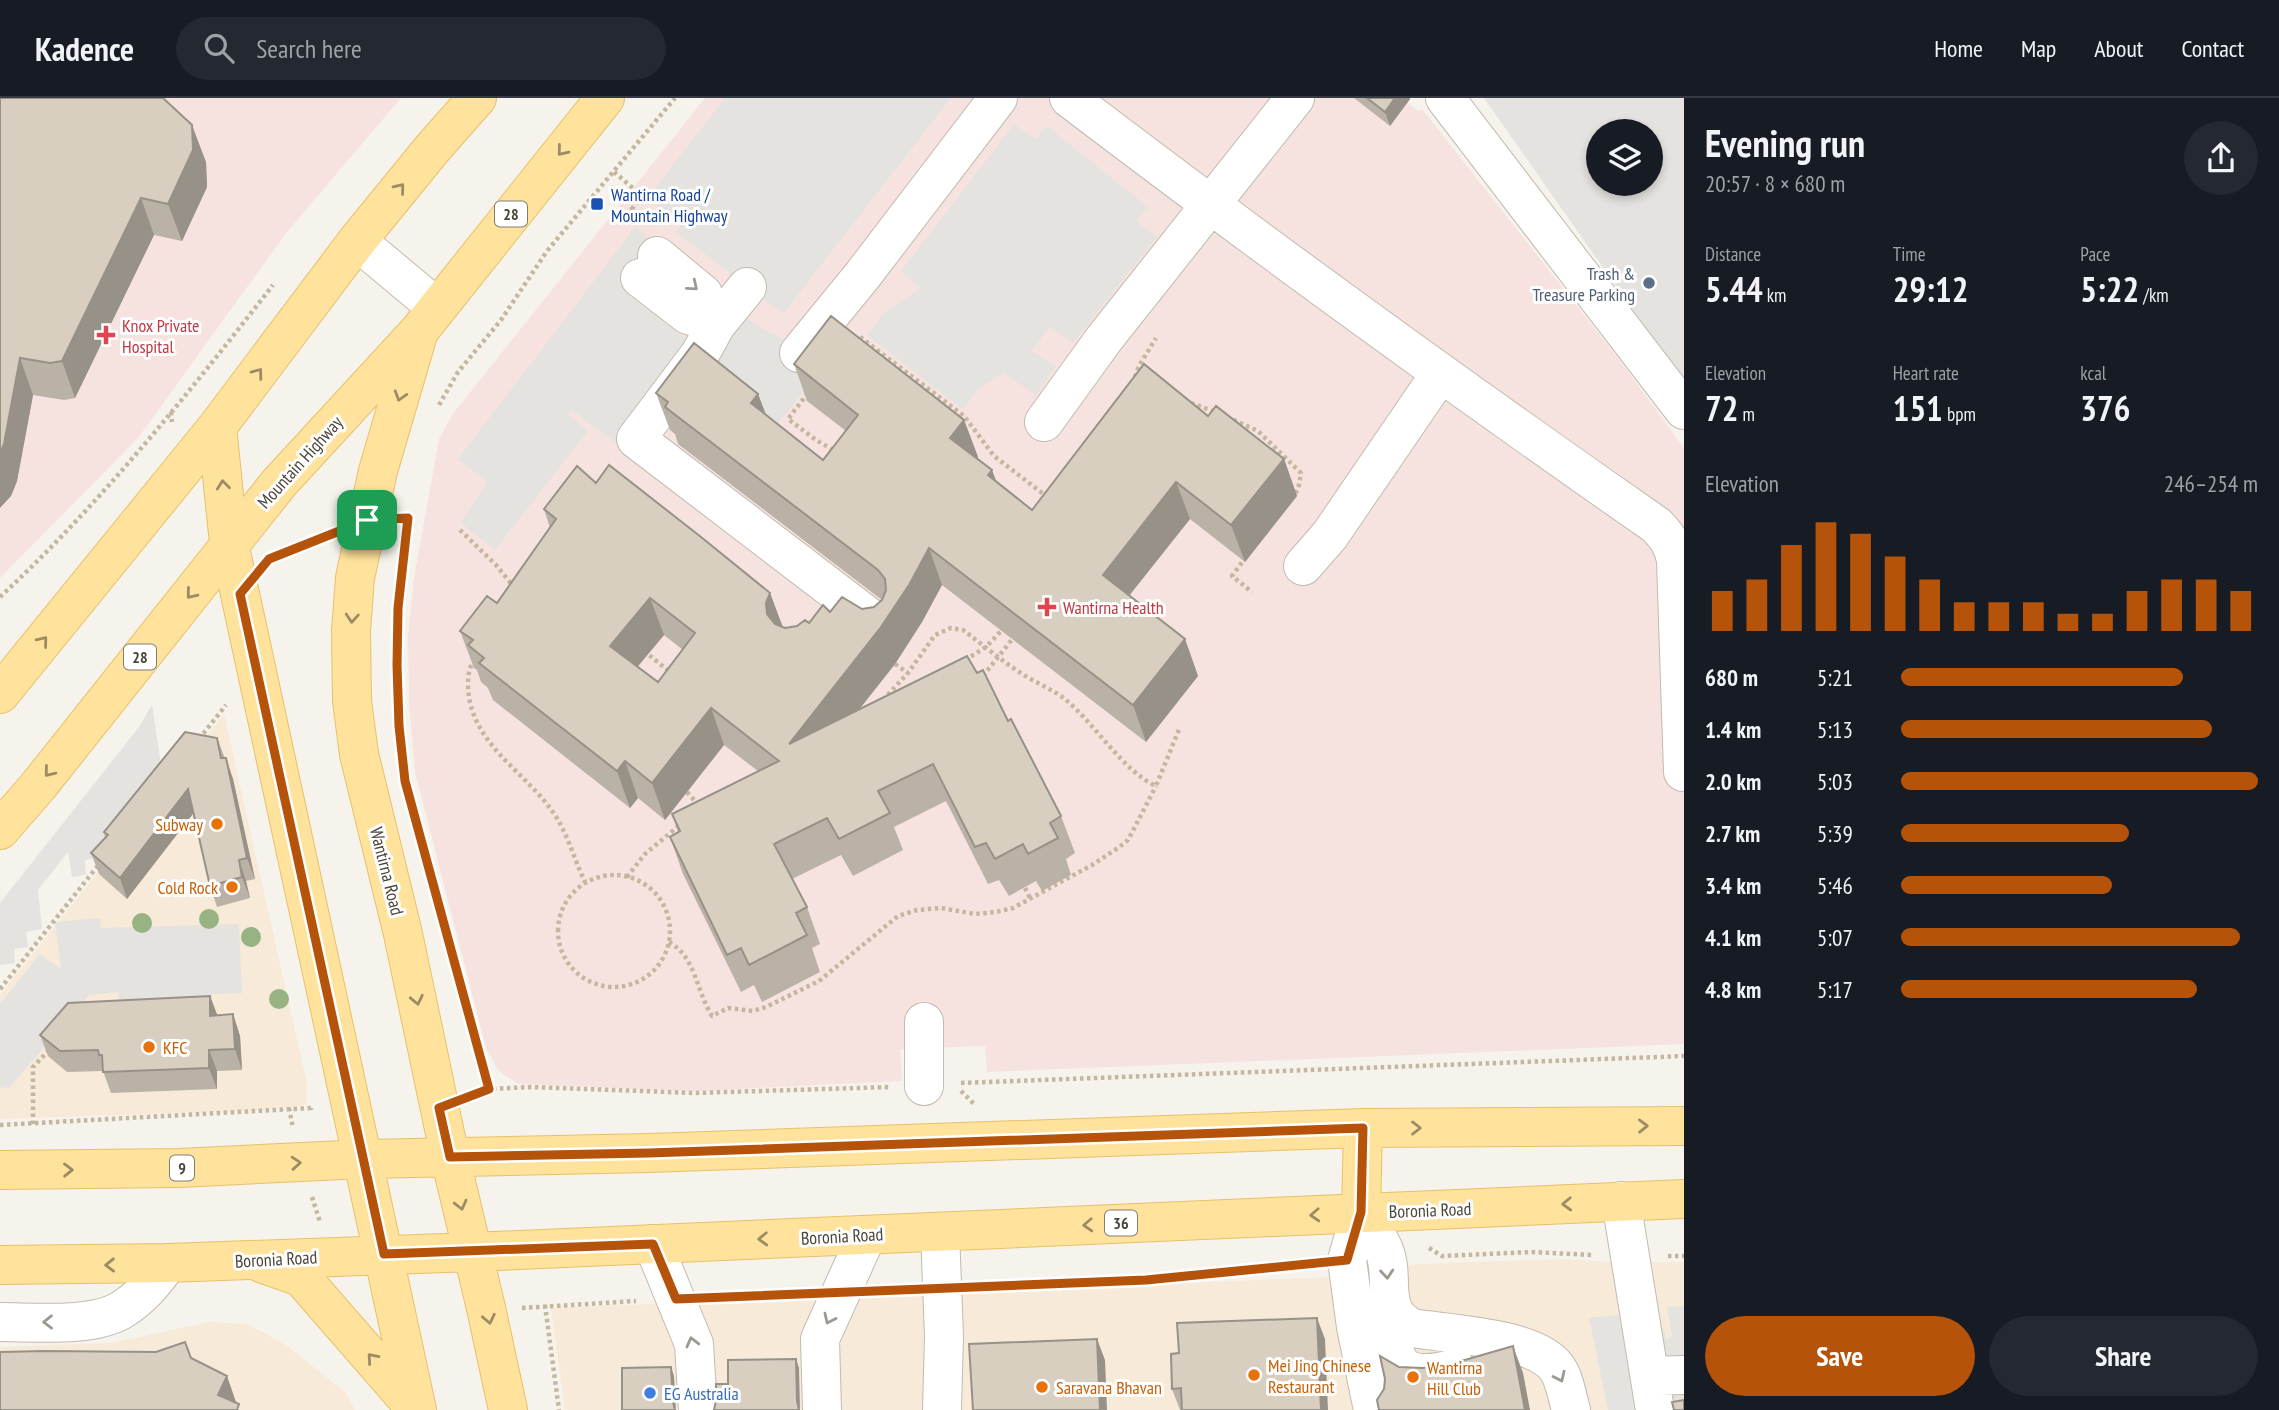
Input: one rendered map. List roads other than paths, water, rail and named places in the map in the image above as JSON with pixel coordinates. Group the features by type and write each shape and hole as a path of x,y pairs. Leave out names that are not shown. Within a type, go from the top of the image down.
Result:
{"main road":[{"path":"0,694 217,427 357,242 477,98"},
{"name":"Mountain Highway","path":"0,830 80,734 229,543 279,483 428,319 605,98"},
{"name":"Wantirna Road","path":"428,319 388,435 355,578 351,631 352,701 359,754 403,934 439,1108 508,1410"},
{"path":"217,427 229,543 417,1410"},
{"path":"450,1157 649,1153 1363,1128 1684,1126"},
{"path":"1361,1212 1363,1128"},
{"name":"9","path":"0,1171 179,1168 450,1157"},
{"name":"Boronia Road","path":"0,1265 168,1263 473,1252 1684,1199"},
{"path":"251,1260 301,1277 417,1410"}],"lane":[{"path":"799,353 862,276 998,98"},
{"path":"1069,98 1209,205 1440,374 1657,525 1670,540 1676,560 1683,772"},
{"path":"1044,422 1104,339 1295,98"},
{"path":"1445,98 1684,410"},
{"path":"357,242 428,319"},
{"path":"648,252 688,314 716,325"},
{"path":"747,287 716,325 700,354 636,439 878,624"},
{"path":"1303,566 1330,535 1440,374"},
{"path":"816,623 839,593"},
{"path":"924,1022 941,1085"},
{"path":"1621,1201 1663,1387"},
{"path":"1361,1212 1385,1251 1388,1288 1394,1311 1391,1335 1393,1351 1400,1363 1409,1371 1420,1374 1448,1370 1529,1349 1541,1354 1556,1367 1564,1383 1570,1410"},
{"path":"1361,1212 1347,1260 1356,1327 1373,1410"},
{"path":"940,1232 943,1410"},
{"path":"822,1410 820,1339 867,1234"},
{"path":"653,1244 694,1344 698,1410"},
{"path":"0,1322 96,1320 121,1311 150,1288 168,1263"},
{"path":"1356,1327 1378,1312 1394,1311"}],"place":[{"name":"Wantirna Road / Mountain Highway","path":"597,204"},
{"name":"Trash & Treasure Parking","path":"1649,283"},
{"name":"Knox Private Hospital","path":"106,335"},
{"name":"Wantirna Health","path":"1047,607"},
{"name":"Subway","path":"217,824"},
{"name":"Cold Rock","path":"232,887"},
{"name":"KFC","path":"149,1047"},
{"name":"Mei Jing Chinese Restaurant","path":"1254,1375"},
{"name":"Wantirna Hill Club","path":"1413,1377"},
{"name":"Saravana Bhavan","path":"1042,1387"},
{"name":"EG Australia","path":"650,1393"}]}
